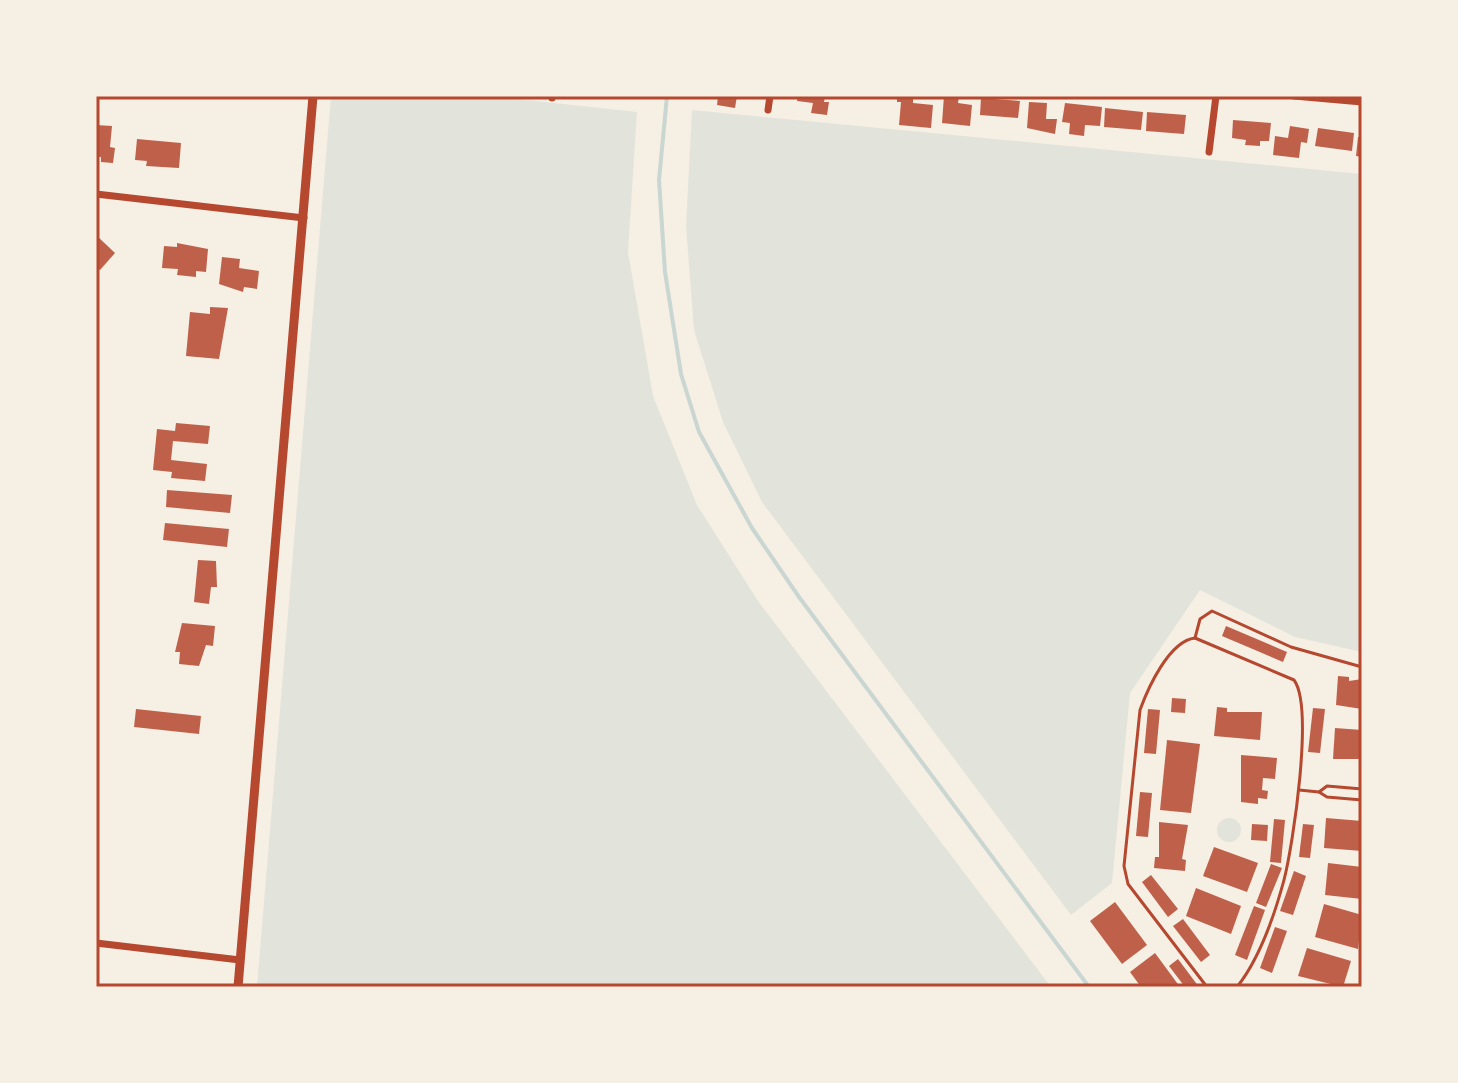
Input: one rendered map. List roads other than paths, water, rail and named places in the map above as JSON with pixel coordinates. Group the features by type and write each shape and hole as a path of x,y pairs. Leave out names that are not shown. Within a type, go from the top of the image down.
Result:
{"main road":[{"path":"238,987 313,96"}],"street":[{"path":"768,110 770,96"},
{"path":"1209,152 1216,96"},
{"path":"1294,96 1362,102"},
{"path":"96,194 304,218"},
{"path":"96,943 240,960"}],"lane":[{"path":"1195,638 1200,619 1212,611 1291,647 1362,667"},
{"path":"1207,987 1128,884 1124,866 1140,710 1146,693 1174,649 1185,639 1195,638 1294,680 1300,688 1303,702 1297,790 1283,882 1252,967 1237,987"},
{"path":"1319,792 1327,786 1362,789"},
{"path":"1297,790 1362,800"}],"waterway":[{"path":"667,96 659,180 665,272 681,374 699,432 752,528 799,597 1089,987"}]}
